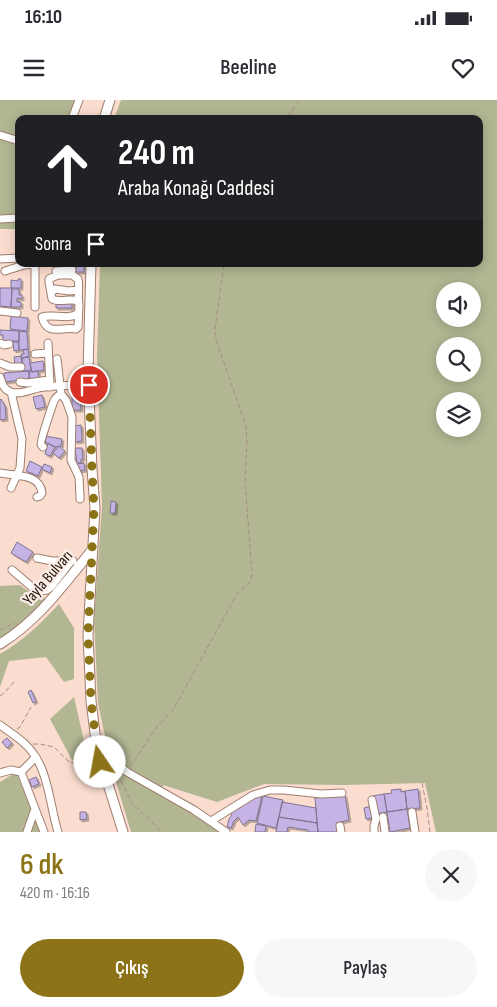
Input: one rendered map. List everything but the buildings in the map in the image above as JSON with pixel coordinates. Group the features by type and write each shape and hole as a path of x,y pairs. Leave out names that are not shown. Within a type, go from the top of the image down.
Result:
{"main road":[{"path":"105,115 110,100"},
{"path":"91,267 89,385 94,508 88,635 91,701 100,762 123,832"},
{"name":"Yayla Bulvarı","path":"0,644 13,636 39,614 57,594 76,562 93,548"}],"street":[{"path":"73,115 79,100"},
{"path":"0,135 15,140"},
{"path":"0,218 15,218"},
{"path":"0,259 15,258"},
{"path":"5,271 18,267"},
{"path":"35,267 35,307"},
{"path":"56,271 72,269"},
{"path":"72,269 78,279 79,298 78,327 76,329 63,330 50,329 42,317 46,315 72,316 78,313"},
{"path":"72,269 50,278 52,299 78,301"},
{"path":"52,292 55,289 78,290"},
{"path":"0,312 17,313"},
{"path":"0,343 4,345 9,344"},
{"path":"48,343 50,383"},
{"path":"34,354 48,353"},
{"path":"57,359 61,394 66,400 72,417 71,460 79,477 80,498"},
{"path":"0,363 10,367 21,367"},
{"path":"0,377 1,385 11,392 24,392 50,383"},
{"path":"20,382 50,383 60,386 89,385"},
{"path":"11,392 22,439 20,468 11,488"},
{"path":"43,447 40,443 46,426 45,414 56,397 61,394"},
{"path":"0,473 18,474 37,481 41,486 42,492 37,497"},
{"path":"37,558 76,562"},
{"path":"12,570 33,588 41,591 52,587 76,562"},
{"path":"0,725 26,745 36,757 45,777 58,832"},
{"path":"97,749 106,754 127,772 178,800 226,832"},
{"path":"21,772 36,757"},
{"path":"0,773 11,770 21,772"},
{"path":"21,772 44,832"},
{"path":"211,821 252,796 270,790 321,794 342,793"},
{"path":"372,800 376,818 374,832"},
{"path":"27,832 35,809"},
{"path":"412,812 415,832"},
{"path":"383,817 385,832"}],"path":[{"path":"289,115 298,100"},
{"path":"127,772 156,728 173,710 232,603 251,581 245,482 246,426 216,340 215,329 224,267"},
{"path":"0,696 14,682"},
{"path":"9,732 20,727 31,707"},
{"path":"26,745 40,744 54,747 69,762 89,765 100,762"},
{"path":"106,754 131,802 162,832"},
{"path":"422,783 430,832"}],"green space":[{"path":"0,100 82,100 76,115 15,115 15,229 0,229"},
{"path":"121,100 497,100 497,832 436,832 425,783 264,784 217,802 163,785 161,796 211,825 218,832 131,832 111,765 98,703 94,621 102,506 97,356 100,267 483,267 483,115 115,115"},
{"path":"20,585 36,597 47,598 15,628 0,638 0,586"},
{"path":"59,604 74,628 74,679 64,682 46,657 9,661 0,687 0,654 31,632"},
{"path":"74,697 89,763 72,760 50,719"},
{"path":"16,772 40,832 0,832 0,782"}],"route":[{"path":"89,385 94,508 88,635 91,701 100,762"}]}
